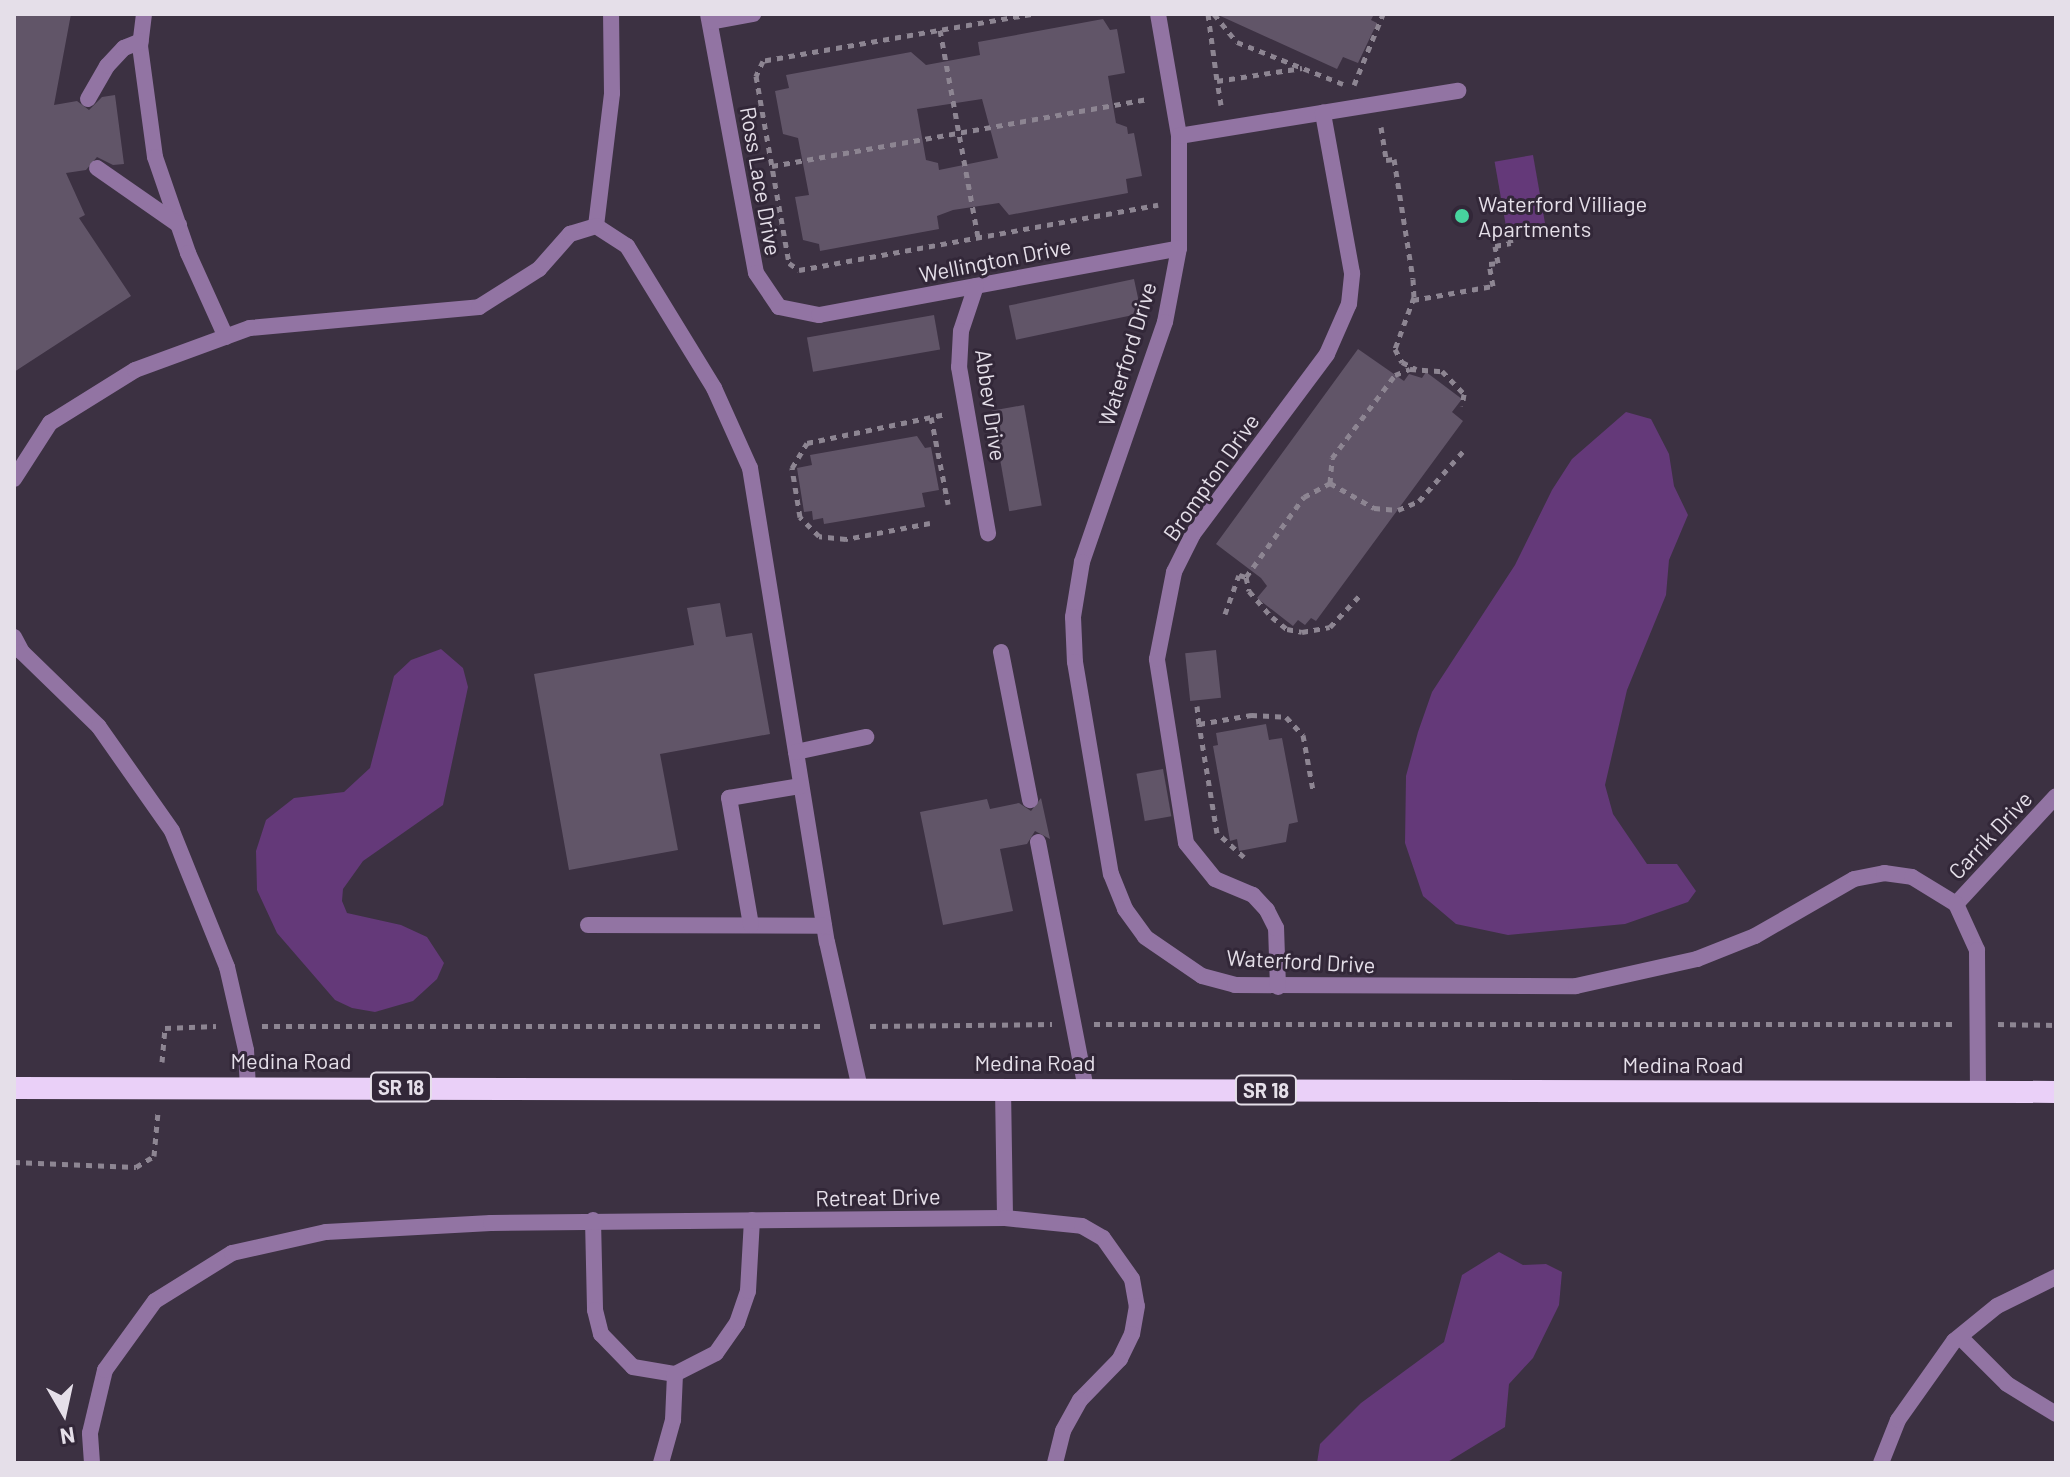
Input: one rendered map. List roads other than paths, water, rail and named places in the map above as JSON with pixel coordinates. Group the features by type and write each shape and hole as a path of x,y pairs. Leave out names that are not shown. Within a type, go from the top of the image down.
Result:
{"highway":[{"name":"Medina Road","path":"14,1088 2056,1092"}],"street":[{"path":"144,14 141,41 155,157 179,225 226,337"},
{"path":"596,226 612,93 611,14"},
{"path":"709,18 753,14"},
{"name":"Waterford Drive","path":"1158,14 1179,136 1179,248 1165,322 1082,562 1073,617 1075,662 1111,874 1125,909 1163,952 1202,976 1235,985 1523,988 1637,976 1755,936 1854,879 1884,873 1912,877 1956,904"},
{"name":"Ross Lace Drive","path":"709,18 756,273 779,307 799,315 819,315"},
{"path":"88,99 107,66 124,48 141,41"},
{"path":"1179,136 1458,91"},
{"name":"Brompton Drive","path":"1278,987 1276,928 1267,910 1253,895 1215,879 1186,843 1157,659 1174,572 1193,534 1327,354 1349,304 1352,273 1323,113"},
{"path":"97,168 179,225"},
{"path":"14,479 50,423 135,370 250,328 479,307 539,269 570,234 596,226 627,246 714,388 750,468 824,926 860,1089"},
{"name":"Wellington Drive","path":"819,315 1179,248"},
{"name":"Abbev Drive","path":"976,286 961,331 959,367 988,533"},
{"path":"14,637 22,652 99,727 172,831 227,967 246,1050 248,1087"},
{"path":"1001,652 1030,800"},
{"path":"796,752 866,737"},
{"path":"751,925 729,798 801,786"},
{"name":"Carrik Drive","path":"1956,904 2056,796"},
{"path":"1038,842 1086,1089"},
{"path":"1956,904 1977,950 1978,1091"},
{"path":"588,925 824,926"},
{"path":"1003,1089 1005,1218"},
{"name":"Retreat Drive","path":"92,1463 90,1433 105,1370 155,1301 232,1253 326,1232 439,1226 593,1220 1005,1218 1082,1226 1112,1247 1132,1279 1137,1306 1132,1334 1120,1359 1080,1400 1063,1431 1055,1463"},
{"path":"593,1220 595,1310 601,1334 615,1354 633,1367 675,1374 716,1353 737,1323 748,1291 752,1220"},
{"path":"1881,1463 1898,1420 1924,1376 1960,1337 1997,1306 2056,1277"},
{"path":"1960,1337 2007,1384 2056,1414"},
{"path":"661,1463 673,1420 675,1374"}],"place":[{"name":"Waterford Villiage Apartments","path":"1462,216"}]}
